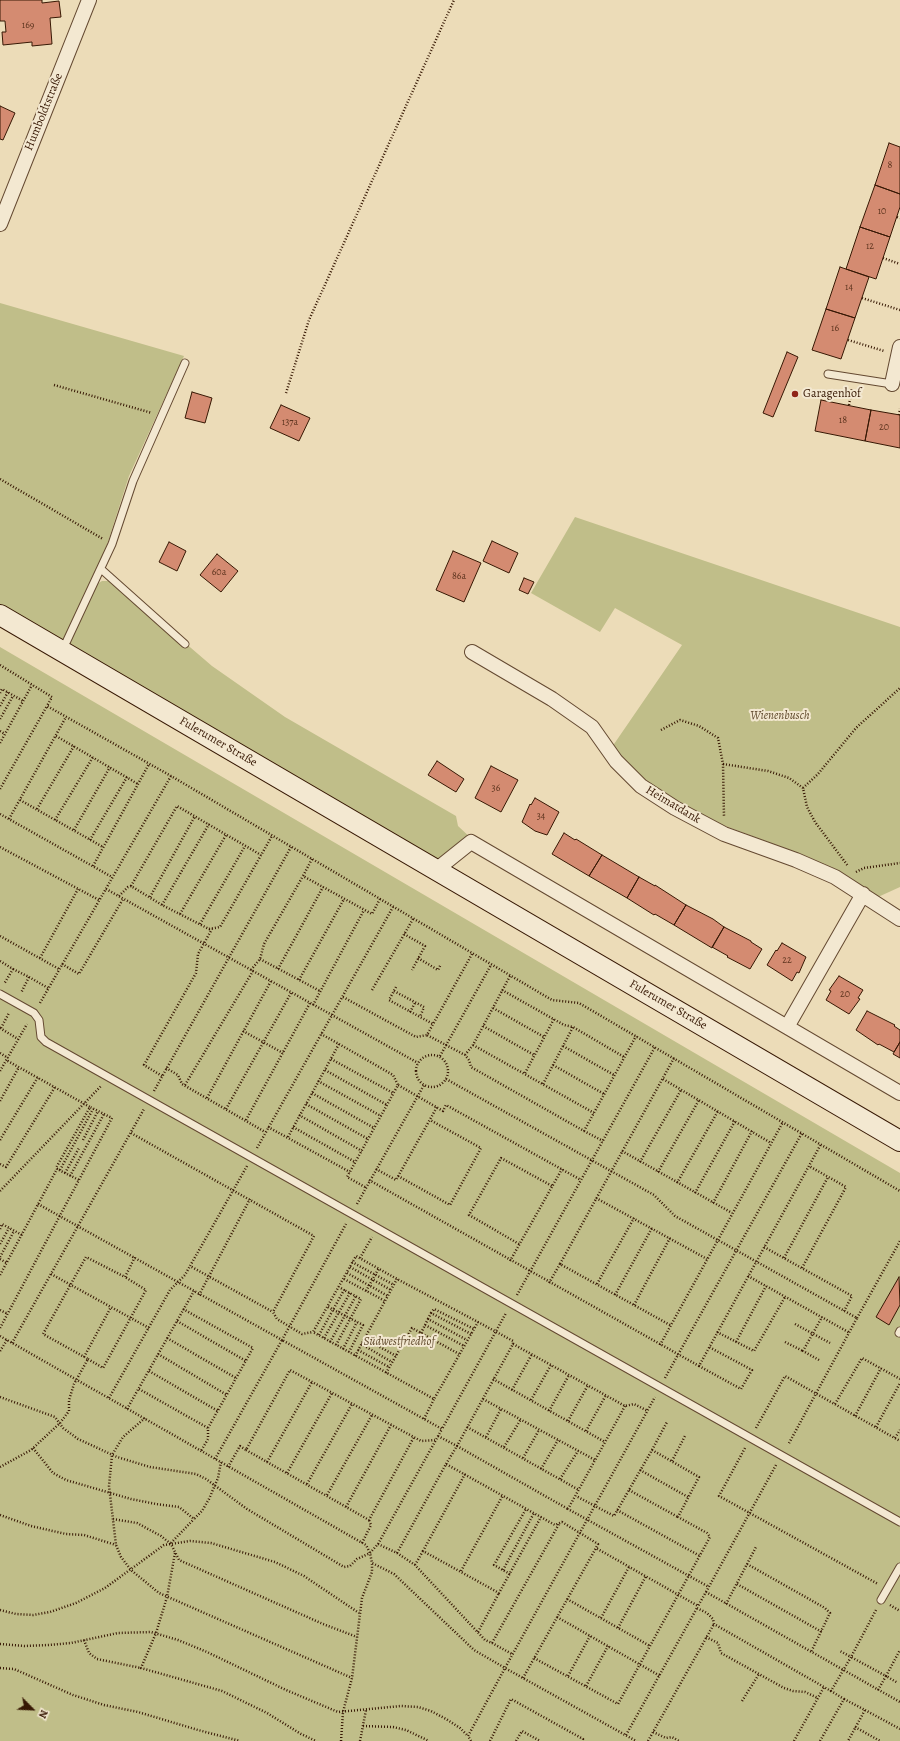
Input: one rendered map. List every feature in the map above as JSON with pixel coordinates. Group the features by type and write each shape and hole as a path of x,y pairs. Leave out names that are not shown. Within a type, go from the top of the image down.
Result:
{"main road":[{"name":"Fulerumer Straße","path":"0,615 900,1141"}],"street":[{"name":"Humboldtstraße","path":"0,224 88,0"},
{"path":"892,384 899,351"},
{"name":"Heimatdank","path":"472,652 552,699 592,727 616,761 641,786 675,808 724,834 796,860 835,877 900,919"},
{"path":"436,870 471,842 900,1093"},
{"path":"787,1027 863,894"}],"lane":[{"path":"62,651 112,544 133,480 184,363"},
{"path":"828,374 892,384"},
{"path":"101,569 186,644"},
{"path":"0,994 34,1013 39,1020 41,1037 46,1042 251,1158 512,1302 900,1522"},
{"path":"881,1600 900,1567"}],"path":[{"path":"286,392 309,320 454,0"},
{"path":"883,258 900,264"},
{"path":"862,298 900,310"},
{"path":"848,340 899,351"},
{"path":"849,405 854,378"},
{"path":"54,385 162,416"},
{"path":"899,415 900,409"},
{"path":"0,479 112,544"},
{"path":"0,666 52,697 0,789"},
{"path":"0,742 32,685"},
{"path":"804,788 818,774 856,728 900,688"},
{"path":"0,693 2,689 23,701"},
{"path":"0,706 8,692"},
{"path":"0,719 13,696"},
{"path":"47,706 171,776 552,1000 579,1003 900,1191"},
{"path":"9,819 66,717"},
{"path":"661,730 680,720 699,726 718,738 724,764 724,834"},
{"path":"0,731 5,734"},
{"path":"56,736 138,784"},
{"path":"36,809 74,746"},
{"path":"55,820 93,757"},
{"path":"93,866 149,764"},
{"path":"724,764 768,771 789,778 804,788 807,807 815,822 844,861 855,872 864,868 900,863"},
{"path":"74,830 110,767"},
{"path":"0,1071 171,776"},
{"path":"90,840 127,777"},
{"path":"20,800 103,847"},
{"path":"119,896 131,886 177,806 261,855"},
{"path":"0,814 112,877"},
{"path":"150,897 195,816"},
{"path":"162,905 209,824"},
{"path":"180,914 226,835"},
{"path":"162,1076 144,1065 196,973 198,954 204,943 212,929 222,925 272,836"},
{"path":"200,924 245,846"},
{"path":"0,847 99,900"},
{"path":"185,1085 252,970 260,959 264,944 312,859"},
{"path":"303,876 372,914 380,900"},
{"path":"131,886 162,905 212,929"},
{"path":"278,969 323,887"},
{"path":"40,958 78,889"},
{"path":"106,889 418,1063"},
{"path":"62,964 79,974 124,899"},
{"path":"299,980 344,899"},
{"path":"109,1398 170,1290 185,1275 393,907"},
{"path":"246,1120 283,1053 320,991 364,910"},
{"path":"372,990 413,919"},
{"path":"404,934 425,946 412,970"},
{"path":"0,936 59,969"},
{"path":"427,1035 472,954"},
{"path":"418,958 438,970 441,964"},
{"path":"260,959 320,991"},
{"path":"0,961 13,969 4,985"},
{"path":"440,1056 491,965"},
{"path":"466,1055 473,1045 510,976"},
{"path":"29,977 48,988"},
{"path":"207,1098 271,981"},
{"path":"396,987 390,1000 433,1024"},
{"path":"502,990 564,1025 573,1027 624,1056"},
{"path":"394,991 424,1008 420,1017"},
{"path":"226,1109 291,993"},
{"path":"343,997 416,1037 427,1035 466,1055 471,1068 603,1141"},
{"path":"410,1012 415,1003"},
{"path":"493,1008 544,1037"},
{"path":"525,1073 554,1019"},
{"path":"483,1026 534,1055"},
{"path":"543,1084 573,1027"},
{"path":"0,1028 18,1039"},
{"path":"243,1031 283,1053"},
{"path":"321,1034 393,1075 398,1085 443,1111 446,1105 581,1180"},
{"path":"584,1131 636,1036"},
{"path":"288,1137 339,1044"},
{"path":"473,1045 594,1113"},
{"path":"563,1046 614,1075"},
{"path":"0,1397 48,1414 55,1418 78,1440 112,1455 150,1467 196,1474 215,1485 247,1509 344,1567 350,1566 356,1559 370,1553 378,1544 655,1047"},
{"path":"0,1053 19,1067 112,1118 0,1328"},
{"path":"430,1054 440,1056 447,1064 448,1069 446,1079 439,1086 428,1087 424,1085 417,1078 416,1068 418,1063 421,1059 430,1054"},
{"path":"549,1283 674,1058"},
{"path":"331,1059 393,1094"},
{"path":"553,1065 604,1094"},
{"path":"0,1101 19,1067"},
{"path":"166,1068 178,1075 185,1085 265,1132"},
{"path":"324,1070 387,1105"},
{"path":"0,1140 38,1077"},
{"path":"0,1191 109,1078"},
{"path":"446,1079 654,1195 675,1216 857,1318"},
{"path":"662,1079 772,1143"},
{"path":"318,1081 381,1116"},
{"path":"365,1188 347,1177 398,1085"},
{"path":"215,1459 352,1214 369,1180 424,1085"},
{"path":"0,1164 6,1167 54,1087"},
{"path":"640,1162 681,1090"},
{"path":"312,1093 374,1128"},
{"path":"658,1172 699,1100"},
{"path":"306,1104 368,1139"},
{"path":"79,1180 56,1168 90,1107"},
{"path":"376,1169 396,1180 437,1107"},
{"path":"0,1275 38,1204 93,1108"},
{"path":"83,1140 98,1111"},
{"path":"677,1182 718,1111"},
{"path":"70,1176 104,1114"},
{"path":"299,1116 362,1151"},
{"path":"398,1176 450,1205 481,1148 430,1120"},
{"path":"695,1193 735,1121"},
{"path":"660,1345 783,1122"},
{"path":"268,1127 350,1172"},
{"path":"293,1127 355,1162"},
{"path":"713,1203 752,1131"},
{"path":"131,1133 314,1236 273,1312"},
{"path":"468,1736 504,1668 802,1133"},
{"path":"699,1366 821,1144"},
{"path":"65,1173 79,1148"},
{"path":"622,1151 732,1213"},
{"path":"519,1244 469,1215 501,1158 552,1186"},
{"path":"802,1268 846,1187 809,1166"},
{"path":"510,1261 562,1169"},
{"path":"784,1258 828,1176"},
{"path":"369,1180 529,1272 741,1389 752,1370 709,1347"},
{"path":"596,1198 707,1259"},
{"path":"199,1295 250,1199"},
{"path":"38,1204 442,1429"},
{"path":"597,1284 634,1218"},
{"path":"0,1229 2,1224 22,1235"},
{"path":"360,1258 377,1227"},
{"path":"0,1244 9,1228"},
{"path":"615,1295 652,1228"},
{"path":"7,1263 0,1258 14,1231"},
{"path":"634,1305 670,1238"},
{"path":"626,1736 900,1241"},
{"path":"764,1247 852,1296 844,1311"},
{"path":"86,1256 146,1290 103,1368 43,1334 70,1285 86,1256"},
{"path":"313,1332 356,1256 496,1332 512,1341 513,1344 625,1406 634,1404 648,1411"},
{"path":"125,1277 135,1257"},
{"path":"352,1262 394,1285"},
{"path":"560,1264 670,1325"},
{"path":"190,1266 273,1312 277,1319 289,1327 302,1334 313,1332 434,1399"},
{"path":"350,1267 391,1290"},
{"path":"366,1291 379,1268"},
{"path":"347,1273 388,1296"},
{"path":"50,1274 149,1328"},
{"path":"748,1276 850,1332"},
{"path":"344,1278 385,1301"},
{"path":"355,1356 397,1278"},
{"path":"736,1342 766,1286"},
{"path":"336,1345 351,1320 361,1298 339,1287"},
{"path":"319,1335 344,1290"},
{"path":"127,1409 194,1291"},
{"path":"324,1338 350,1293"},
{"path":"330,1342 356,1296"},
{"path":"717,1332 754,1351 785,1297"},
{"path":"84,1357 111,1307"},
{"path":"328,1307 363,1325 348,1352"},
{"path":"421,1333 434,1308 474,1330"},
{"path":"0,1310 8,1314"},
{"path":"183,1310 253,1348 208,1428 208,1439 201,1451"},
{"path":"431,1313 471,1334"},
{"path":"803,1351 822,1317"},
{"path":"428,1319 467,1340"},
{"path":"177,1321 246,1361"},
{"path":"343,1349 357,1322"},
{"path":"424,1419 478,1322"},
{"path":"795,1324 830,1343"},
{"path":"425,1325 464,1346"},
{"path":"386,1373 412,1328 460,1354"},
{"path":"0,1336 366,1545 370,1553 372,1572 362,1598 359,1613 352,1678 343,1712 341,1741"},
{"path":"168,1338 236,1378"},
{"path":"364,1338 396,1356"},
{"path":"0,1351 6,1340"},
{"path":"785,1342 819,1360"},
{"path":"361,1344 392,1362"},
{"path":"397,1553 513,1344"},
{"path":"358,1350 390,1367"},
{"path":"158,1354 227,1395"},
{"path":"512,1390 532,1354"},
{"path":"835,1404 862,1358 900,1379"},
{"path":"0,1468 33,1448 60,1423 69,1411 70,1396 76,1380 88,1359"},
{"path":"531,1400 551,1365"},
{"path":"855,1416 881,1368"},
{"path":"246,1450 290,1370 421,1441 436,1440"},
{"path":"149,1371 218,1411"},
{"path":"549,1411 569,1375"},
{"path":"493,1379 605,1442"},
{"path":"267,1462 312,1382"},
{"path":"876,1427 900,1383"},
{"path":"568,1421 588,1385"},
{"path":"139,1389 208,1428"},
{"path":"287,1473 332,1393"},
{"path":"586,1431 606,1395"},
{"path":"482,1399 595,1460"},
{"path":"307,1484 352,1404"},
{"path":"568,1509 625,1406"},
{"path":"486,1437 501,1409"},
{"path":"326,1495 372,1415"},
{"path":"145,1418 123,1437 112,1455 110,1493 116,1545 131,1570 159,1593 167,1597 352,1678"},
{"path":"504,1447 521,1419"},
{"path":"576,1496 614,1516 667,1422"},
{"path":"346,1507 391,1425"},
{"path":"467,1427 579,1490"},
{"path":"523,1458 539,1430"},
{"path":"895,1438 900,1430"},
{"path":"438,1436 709,1587"},
{"path":"672,1461 685,1436"},
{"path":"362,1543 370,1525 369,1520 414,1437"},
{"path":"542,1469 558,1440"},
{"path":"228,1467 240,1446 369,1520"},
{"path":"33,1448 53,1473 66,1480 150,1503 179,1507 194,1519"},
{"path":"652,1450 700,1477 678,1517"},
{"path":"560,1479 578,1451"},
{"path":"170,1544 202,1511 215,1485 221,1462"},
{"path":"446,1464 555,1525 562,1522 598,1544 523,1678"},
{"path":"640,1470 688,1497"},
{"path":"415,1565 465,1474"},
{"path":"534,1658 618,1704 710,1537 708,1533 629,1490"},
{"path":"461,1571 503,1495"},
{"path":"510,1574 494,1565 526,1508"},
{"path":"617,1510 700,1556"},
{"path":"503,1570 534,1513"},
{"path":"0,1515 31,1526 66,1534 84,1535 116,1545"},
{"path":"478,1632 541,1517"},
{"path":"113,1519 137,1523 161,1536 170,1544 180,1560 309,1618 357,1637"},
{"path":"492,1643 559,1524"},
{"path":"0,1610 16,1614 33,1615 50,1612 76,1603 105,1588 164,1544 190,1542 211,1543 275,1562 304,1576 359,1613"},
{"path":"378,1544 397,1553 415,1565 485,1640 512,1654"},
{"path":"596,1548 698,1606 713,1619 714,1624 844,1699 900,1729"},
{"path":"726,1604 756,1548"},
{"path":"423,1551 499,1593"},
{"path":"141,1668 156,1633 167,1597 175,1553"},
{"path":"372,1563 394,1574 474,1650 636,1741"},
{"path":"747,1564 826,1608 830,1613 811,1652"},
{"path":"601,1618 629,1567"},
{"path":"618,1628 646,1576"},
{"path":"737,1584 822,1632"},
{"path":"706,1592 900,1702"},
{"path":"567,1599 650,1646"},
{"path":"832,1691 881,1600"},
{"path":"557,1617 660,1676"},
{"path":"648,1741 714,1624"},
{"path":"0,1644 24,1646 48,1645 71,1643 118,1633 156,1633 178,1640 286,1690 338,1712 401,1706 418,1707 431,1711 460,1728 468,1736 470,1741"},
{"path":"568,1676 590,1636"},
{"path":"706,1637 718,1644 722,1653 784,1688 793,1691 805,1692 818,1698"},
{"path":"84,1640 89,1654 97,1659 141,1668 222,1691 267,1713 301,1734 316,1741"},
{"path":"586,1686 608,1646"},
{"path":"878,1690 900,1650"},
{"path":"840,1651 898,1683"},
{"path":"0,1668 14,1669 73,1695 104,1705 138,1712 240,1741"},
{"path":"742,1701 759,1674"},
{"path":"794,1741 824,1687"},
{"path":"490,1741 511,1699 583,1739 582,1741"},
{"path":"820,1741 844,1699"},
{"path":"360,1741 366,1710"},
{"path":"848,1741 865,1710"},
{"path":"363,1726 393,1727 406,1730 429,1741"},
{"path":"855,1727 880,1741"},
{"path":"516,1741 522,1731 540,1741"},
{"path":"653,1732 666,1738 672,1737 679,1741"}],"green space":[{"path":"0,303 184,356 129,476 106,548 87,590 102,581 113,581 212,666 285,717 456,816 458,826 472,839 439,864 0,604"},
{"name":"Wienenbusch","path":"575,517 900,627 900,887 878,897 852,880 806,856 701,817 643,781 612,747 682,645 615,608 600,632 531,593"},
{"name":"Südwestfriedhof","path":"0,647 900,1173 900,1741 0,1741"}],"building":[{"path":"0,0 42,0 42,3 59,1 61,17 50,18 52,44 32,46 32,42 3,45 2,32 6,32 5,21 0,21"},
{"path":"0,106 15,113 3,140 0,139"},
{"path":"889,143 900,147 900,194 875,185"},
{"path":"875,185 900,194 900,207 890,237 860,227"},
{"path":"860,227 890,237 876,279 846,269"},
{"path":"840,267 869,277 855,318 826,309"},
{"path":"826,309 855,318 841,359 812,350"},
{"path":"787,352 798,357 773,417 763,413"},
{"path":"192,392 212,398 205,423 185,418"},
{"path":"821,400 871,410 865,441 815,431"},
{"path":"281,405 310,418 299,441 270,428"},
{"path":"871,410 900,415 900,448 865,441"},
{"path":"492,541 518,553 509,573 483,561"},
{"path":"169,542 186,551 177,571 159,562"},
{"path":"453,551 481,563 464,602 436,590"},
{"path":"217,554 238,571 221,592 200,575"},
{"path":"524,578 534,582 528,594 519,590"},
{"path":"437,761 464,779 456,792 428,775"},
{"path":"491,766 518,780 501,812 475,798"},
{"path":"535,798 559,812 547,835 535,831 522,822 530,804 531,805"},
{"path":"564,833 602,855 589,876 552,854"},
{"path":"602,855 639,877 627,898 589,876"},
{"path":"639,877 655,885 686,905 674,925 655,914 654,915 627,898"},
{"path":"686,905 713,919 724,927 712,948 674,925"},
{"path":"724,927 751,941 762,949 750,969 712,947"},
{"path":"782,943 806,957 799,973 797,972 792,981 767,965"},
{"path":"839,976 863,990 858,998 860,999 849,1014 826,1000 831,991 829,990"},
{"path":"867,1011 895,1025 894,1026 900,1030 900,1042 894,1052 879,1044 878,1045 856,1030"},
{"path":"900,1042 900,1058 893,1054"},
{"path":"899,1277 900,1305 889,1325 876,1317"}],"place":[{"name":"Garagenhof","path":"795,394"}]}
